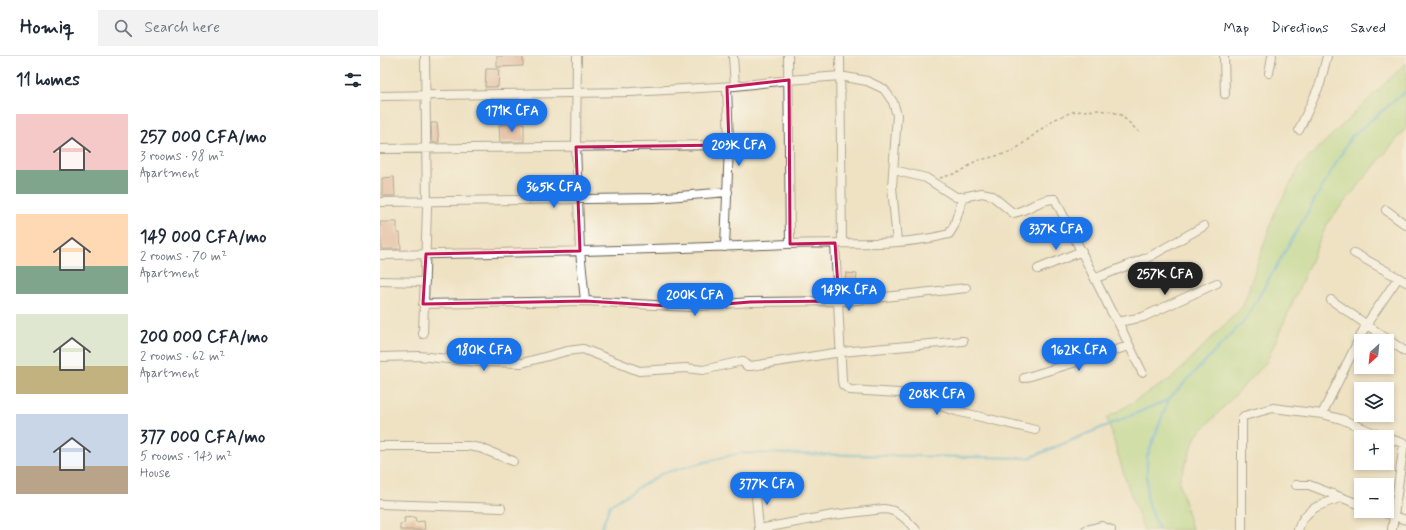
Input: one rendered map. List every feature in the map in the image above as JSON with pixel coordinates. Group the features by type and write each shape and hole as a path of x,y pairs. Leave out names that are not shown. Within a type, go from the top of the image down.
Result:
{"street":[{"path":"423,334 427,201 426,56"},
{"path":"577,56 578,93 576,147 580,251 585,301"},
{"path":"725,247 733,56"},
{"path":"788,56 790,244"},
{"path":"840,56 839,301 843,385 850,390 898,393 956,411 1035,430"},
{"path":"1224,56 1224,94"},
{"path":"1269,73 1272,56"},
{"path":"1299,130 1320,84 1326,56"},
{"path":"380,96 578,93 731,86 840,76 867,81 884,89 893,102 897,115 892,187 897,242"},
{"path":"380,149 729,145"},
{"path":"894,170 926,178 952,195 963,197 982,193 991,195 1012,213 1049,199 1055,199 1142,372"},
{"path":"380,202 655,198 728,192"},
{"path":"380,254 580,251 897,242 929,239 949,234 954,226 963,197"},
{"path":"1386,210 1406,225"},
{"path":"1096,278 1149,257 1204,226"},
{"path":"1038,270 1082,251"},
{"path":"1354,253 1406,282"},
{"path":"1322,414 1366,325 1398,278"},
{"path":"380,281 425,282"},
{"path":"1118,322 1142,317 1217,283"},
{"path":"423,304 585,301 688,307 750,302 839,301 966,288"},
{"path":"1330,300 1406,352"},
{"path":"380,357 420,356 477,362 522,363 567,351 583,349 643,371 686,368 703,370 742,361 749,366 757,366 841,352 963,341"},
{"path":"1024,378 1129,346"},
{"path":"1242,530 1243,416 1273,408 1322,414 1341,419 1367,430"},
{"path":"1394,441 1405,444 1394,516 1406,520"},
{"path":"380,446 468,446 480,448 513,461"},
{"path":"755,484 759,530 833,515 884,510 892,510 900,514 916,530"},
{"path":"1296,485 1310,485 1354,503"},
{"path":"1298,530 1306,515 1312,509 1340,498"},
{"path":"380,504 501,508"},
{"path":"1392,530 1394,518"},
{"path":"1086,530 1101,526 1111,530"}],"path":[{"path":"926,178 937,179 948,176 960,172 976,161 1012,152 1053,120 1072,112 1098,110 1113,112 1121,115 1139,132"}],"highlighted area":[{"path":"789,80 790,244 835,243 839,301 750,302 688,307 585,301 423,304 426,254 580,251 576,147 729,145 727,87"}],"green space":[{"path":"1406,63 1406,128 1328,222 1266,363 1196,436 1179,481 1192,530 1144,530 1125,478 1107,418 1172,378 1243,306 1275,212 1300,166"}],"building":[{"path":"497,56 523,56 523,66 497,67"},
{"path":"486,69 499,69 498,87 485,87"},
{"path":"431,123 437,123 439,142 432,143"},
{"path":"524,123 524,142 500,142 499,125"},
{"path":"394,177 395,196 382,196 382,178"},
{"path":"380,222 397,222 397,233 400,233 401,249 381,249"},
{"path":"846,273 857,274 856,283 845,282"},
{"path":"415,517 416,522 424,521 425,530 400,530 400,524 405,523 404,518"}],"waterway":[{"path":"601,530 610,505 663,473 740,453 1029,458 1168,400 1246,319 1351,137 1406,91"},
{"path":"1159,530 1147,500 1147,457 1168,401"}]}
